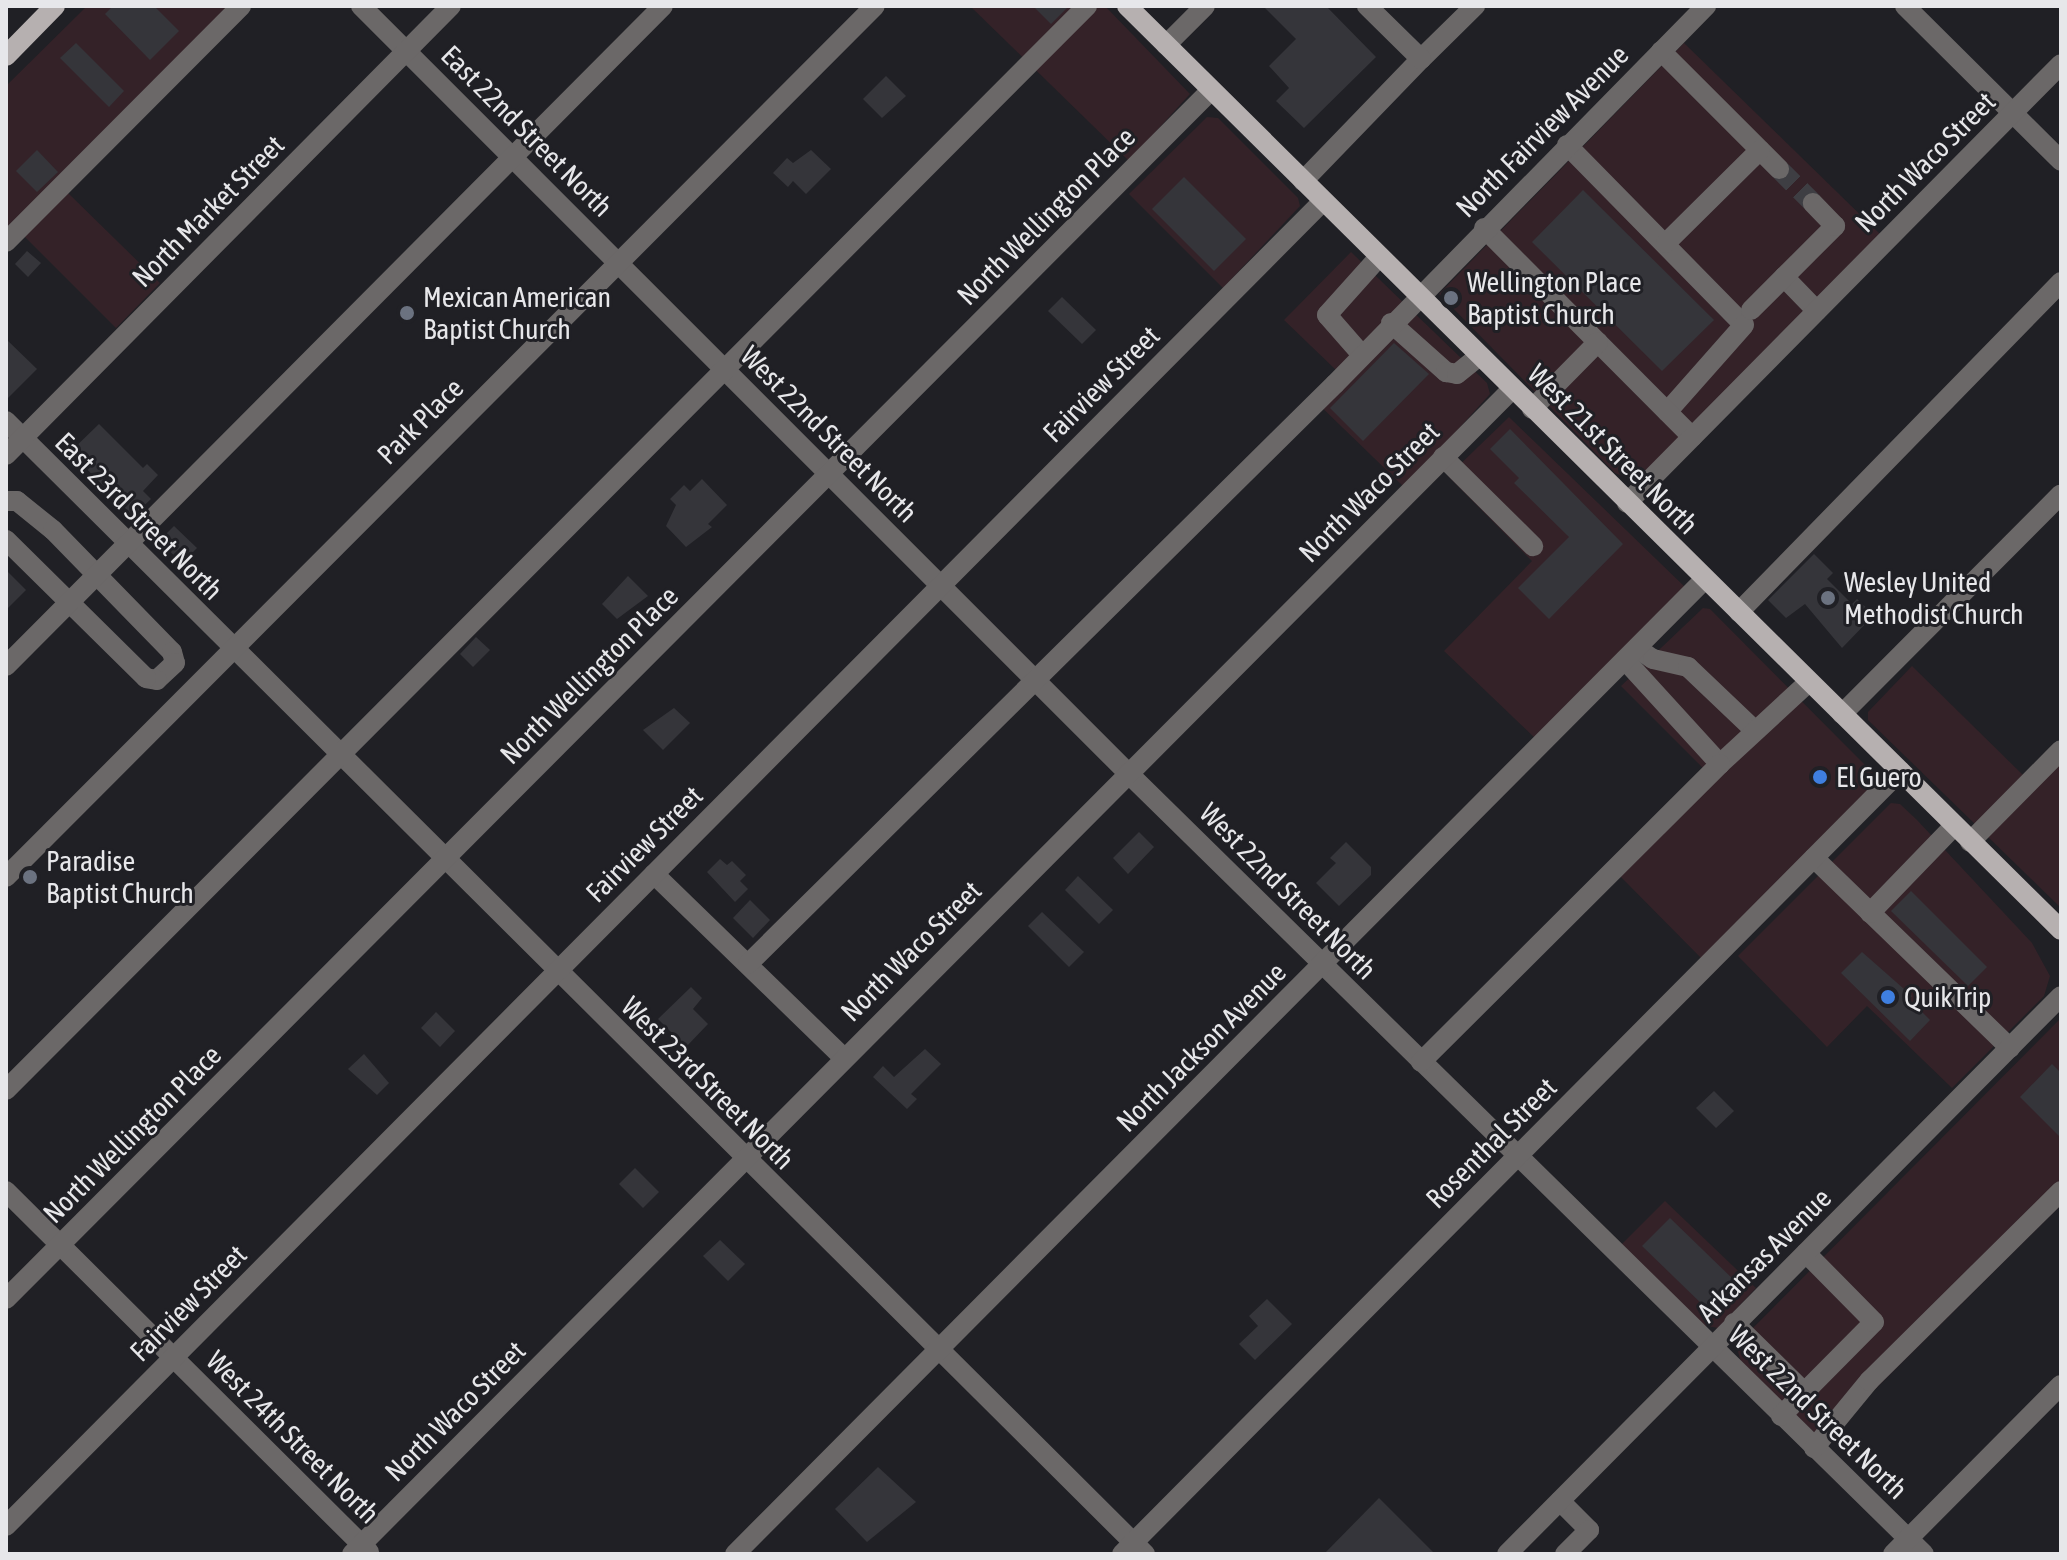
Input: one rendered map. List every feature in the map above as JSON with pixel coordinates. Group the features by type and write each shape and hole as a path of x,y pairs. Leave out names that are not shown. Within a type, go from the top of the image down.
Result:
{"main road":[{"path":"6,56 55,6"},
{"name":"West 21st Street North","path":"1127,6 2061,930"}],"street":[{"path":"6,242 241,6"},
{"name":"East 22nd Street North","path":"361,6 618,262"},
{"name":"North Market Street","path":"6,455 451,6"},
{"path":"6,666 95,573 128,544 663,6"},
{"name":"Park Place","path":"6,877 875,6"},
{"path":"6,1090 1087,6"},
{"path":"1166,45 1205,6"},
{"path":"1367,6 1421,59"},
{"path":"1303,181 1475,6"},
{"name":"North Fairview Avenue","path":"748,964 990,728 1033,679 1362,355 1706,6"},
{"path":"1909,8 2061,161"},
{"path":"1661,51 1779,169"},
{"name":"North Waco Street","path":"1627,503 2061,64"},
{"name":"North Wellington Place","path":"6,1299 1211,90"},
{"path":"1567,145 1744,325 1667,412"},
{"path":"1666,243 1760,150"},
{"name":"Fairview Street","path":"6,1526 1323,201"},
{"path":"1751,310 1835,226 1813,203"},
{"path":"1484,228 1692,437"},
{"path":"1362,355 1327,315 1379,257"},
{"name":"West 22nd Street North","path":"618,262 1128,773 1924,1554"},
{"path":"1784,277 1817,311"},
{"path":"1739,612 2061,282"},
{"path":"1391,323 1446,372 1457,374 1479,356"},
{"path":"1532,409 1598,342"},
{"name":"North Waco Street","path":"362,1551 744,1159 1512,389"},
{"name":"East 23rd Street North","path":"6,421 233,649"},
{"path":"1443,457 1533,546"},
{"path":"1842,714 2061,494"},
{"path":"6,501 17,501 95,573 172,652 175,663 157,680 146,678 6,540"},
{"name":"North Jackson Avenue","path":"735,1554 1705,579"},
{"name":"West 23rd Street North","path":"233,649 938,1350 1133,1550"},
{"path":"1631,654 1688,667 1753,729"},
{"path":"1631,654 1720,764"},
{"path":"1421,1062 1753,729 1809,682"},
{"path":"1970,842 2061,750"},
{"name":"Rosenthal Street","path":"1133,1550 1517,1156 1900,771"},
{"path":"1870,913 1954,826"},
{"path":"1814,858 2010,1048"},
{"path":"654,874 844,1058"},
{"name":"Arkansas Avenue","path":"1507,1554 2010,1048 2057,1008"},
{"name":"West 24th Street North","path":"6,1191 362,1551"},
{"path":"1814,1448 1869,1381 2061,1191"},
{"path":"1781,1416 1874,1322 1806,1253"},
{"path":"1734,1323 1805,1393"},
{"path":"1893,1554 2061,1385"},
{"path":"1560,1501 1589,1530 1565,1554"}],"shaded area":[{"path":"87,6 252,6 66,191 160,283 116,328 22,234 6,249 6,86"},
{"path":"970,6 1105,6 1190,94 1129,161"},
{"path":"1684,43 1880,234 1641,476 1629,479 1615,473 1439,294"},
{"path":"1207,117 1218,118 1298,198 1300,206 1223,288 1129,194"},
{"path":"1351,252 1487,383 1490,394 1405,488 1313,399 1338,372 1284,320"},
{"path":"1509,417 1685,587 1538,741 1444,651 1532,561 1448,476"},
{"path":"1703,608 1710,609 1876,776 1875,783 1702,959 1612,868 1706,771 1621,686"},
{"path":"1912,666 2025,777 1977,826 1868,720 1868,712"},
{"path":"2061,759 2061,908 1986,835"},
{"path":"1891,803 1900,804 1917,820 2032,943 2050,976 2044,996 1952,1088 1867,1006 1827,1047 1738,956"},
{"path":"2061,1018 2061,1205 1823,1441 1741,1362 1736,1345"},
{"path":"1665,1201 1756,1288 1718,1328 1701,1325 1620,1246"}],"building":[{"path":"113,6 154,6 179,31 150,60 105,14"},
{"path":"1033,6 1069,6 1051,24"},
{"path":"1263,6 1326,6 1376,57 1304,128 1276,101 1289,88 1269,66 1296,39"},
{"path":"76,43 124,91 109,107 60,58"},
{"path":"886,76 906,96 882,118 863,99"},
{"path":"37,150 58,172 37,192 16,171"},
{"path":"811,150 831,169 806,194 793,181 788,187 773,173 787,158 793,163"},
{"path":"1184,177 1246,239 1214,271 1152,209"},
{"path":"1583,190 1714,320 1662,371 1532,242"},
{"path":"27,251 41,263 28,277 15,264"},
{"path":"1062,297 1096,330 1082,344 1048,311"},
{"path":"6,339 37,369 6,400"},
{"path":"1394,343 1429,374 1363,441 1330,408"},
{"path":"99,424 143,468 147,464 158,475 143,491 151,499 133,516 70,452"},
{"path":"1510,429 1623,544 1549,619 1518,588 1569,537 1514,483 1519,478 1490,449"},
{"path":"702,479 727,505 708,524 712,527 686,547 666,526 676,505 670,499 684,485 690,491"},
{"path":"174,526 197,548 182,563 159,541"},
{"path":"1814,554 1833,573 1827,579 1852,604 1857,599 1874,615 1842,648 1805,604 1786,618 1768,600"},
{"path":"6,570 26,590 6,610"},
{"path":"628,576 648,596 617,619 602,604"},
{"path":"476,637 490,650 473,667 460,654"},
{"path":"674,708 690,723 663,750 643,730"},
{"path":"1139,832 1154,847 1128,874 1113,858"},
{"path":"1346,842 1371,867 1371,875 1339,906 1316,883 1336,863 1330,858"},
{"path":"720,859 727,865 732,861 746,875 740,881 748,889 735,902 707,872"},
{"path":"1078,876 1113,910 1099,924 1065,890"},
{"path":"1911,891 1987,967 1968,986 1891,911"},
{"path":"750,900 770,920 753,938 733,918"},
{"path":"1042,912 1084,952 1069,967 1028,926"},
{"name":"QuikTrip","path":"1862,952 1912,996 1909,999 1930,1020 1910,1041 1841,973"},
{"path":"691,987 702,998 693,1009 708,1024 686,1047 658,1019"},
{"path":"436,1012 455,1031 440,1047 421,1028"},
{"path":"925,1049 941,1064 911,1094 917,1099 907,1109 873,1077 883,1066 894,1077"},
{"path":"364,1054 389,1083 377,1095 348,1069"},
{"path":"2052,1064 2061,1073 2061,1138 2020,1097"},
{"path":"1714,1091 1734,1111 1716,1128 1696,1108"},
{"path":"635,1168 659,1192 643,1208 619,1184"},
{"path":"1670,1218 1735,1281 1707,1309 1642,1246"},
{"path":"720,1240 745,1264 728,1281 703,1256"},
{"path":"1267,1299 1292,1324 1255,1360 1239,1344 1258,1326 1249,1316"},
{"path":"878,1467 916,1502 867,1542 835,1509"},
{"path":"1379,1498 1435,1554 1324,1554"}],"tunnel":[{"path":"1779,169 1813,203"}],"place":[{"name":"Wellington Place Baptist Church","path":"1451,298"},
{"name":"Mexican American Baptist Church","path":"407,313"},
{"name":"Wesley United Methodist Church","path":"1828,598"},
{"name":"El Guero","path":"1820,777"},
{"name":"Paradise Baptist Church","path":"30,877"},
{"name":"QuikTrip","path":"1888,997"}]}
